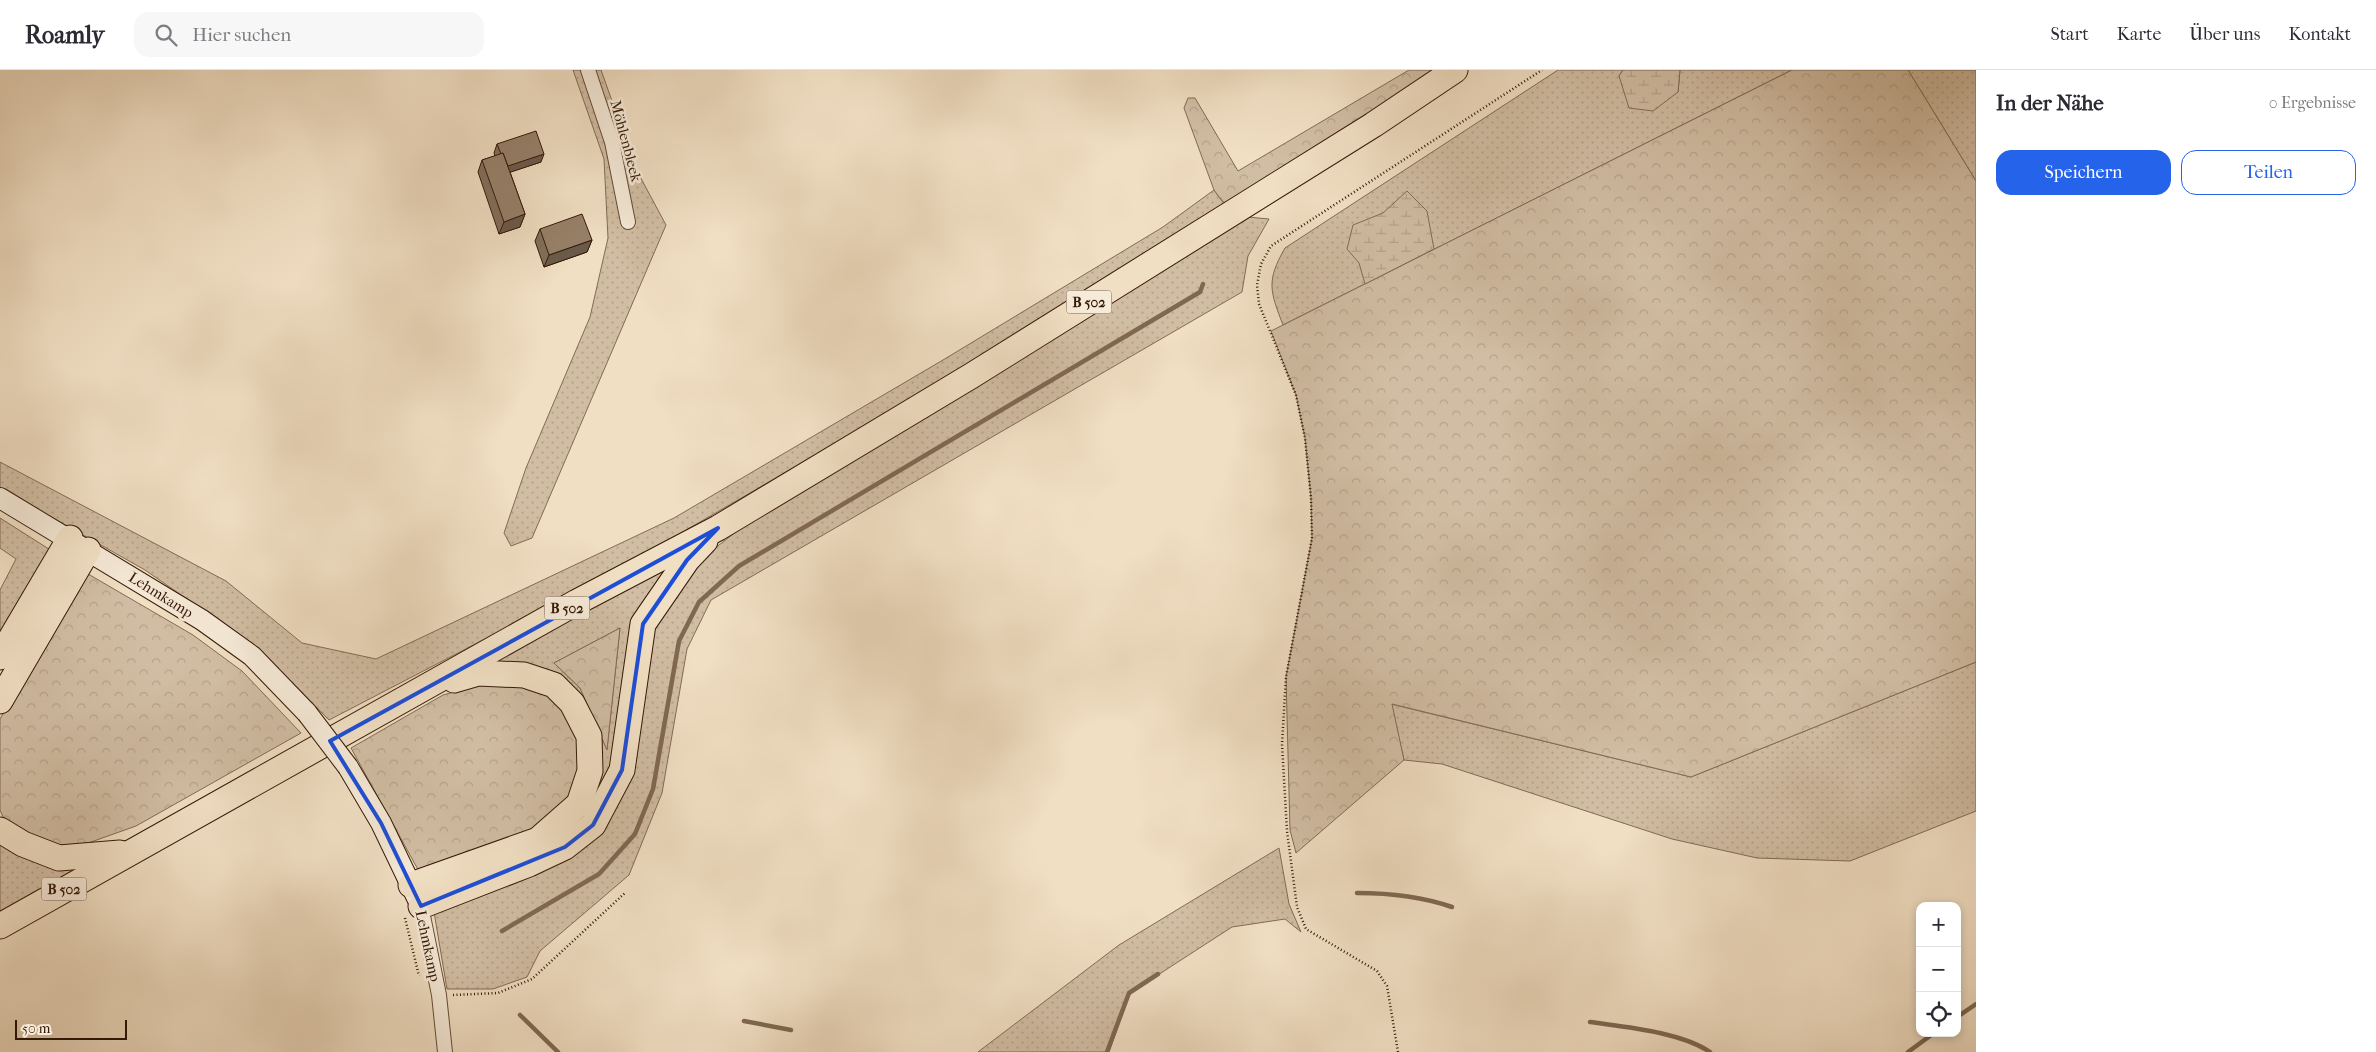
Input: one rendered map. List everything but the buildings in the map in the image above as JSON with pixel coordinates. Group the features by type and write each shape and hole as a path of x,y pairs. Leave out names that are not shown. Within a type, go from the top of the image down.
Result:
{"highway":[{"name":"B 502","path":"0,926 128,852 577,602 718,528 988,365 1373,125 1455,70"},
{"path":"412,901 529,864 565,847 593,825 622,770 643,624 687,560 718,528"},
{"path":"0,657 79,544"},
{"path":"0,701 79,544"},
{"path":"412,901 538,840 578,804 590,772 589,736 572,703 554,685 524,675 478,673 418,691"},
{"path":"0,830 23,844 60,858 128,852"}],"street":[{"name":"Möhlenbleek","path":"588,70 612,142 628,222"},
{"name":"Lehmkamp","path":"0,498 202,620 252,656 307,713 348,767 381,823 412,901 439,995 445,1052"}],"path":[{"path":"1398,1052 1387,986 1377,971 1306,929 1297,907 1286,831 1282,744 1286,676 1312,538 1311,498 1305,438 1296,395 1259,304 1257,284 1261,264 1271,246 1542,70"},
{"path":"439,995 498,992 532,979 626,892"},
{"path":"412,901 419,978"}],"highlighted area":[{"path":"718,528 687,560 643,624 622,770 593,825 565,847 421,906 381,823 330,741"}],"green space":[{"path":"573,70 601,70 637,171 666,225 532,538 511,546 504,533 526,468 590,317 608,238 604,159"},
{"path":"1409,70 1439,70 1231,206 1222,201 1214,190 1184,108 1188,98 1195,98 1238,171"},
{"path":"1558,70 1623,70 1619,76 1678,92 1680,70 1792,70 1283,325 1275,303 1272,286 1275,269 1285,248"},
{"path":"1623,70 1680,70 1678,92 1653,111 1629,108 1619,76"},
{"path":"1792,70 1908,70 1976,181 1976,662 1691,777 1392,704 1404,760 1296,853 1290,830 1286,677 1312,538 1311,498 1305,438 1296,395 1271,331"},
{"path":"1908,70 1976,70 1976,181"},
{"path":"1214,190 1222,201 1231,206 931,388 612,573 329,720 258,648 145,570 0,488 0,462 226,581 302,643 376,659 674,518 943,360 1163,227"},
{"path":"1407,191 1427,211 1434,249 1365,284 1359,263 1347,249 1353,225 1383,213"},
{"path":"1248,217 1269,219 1248,256 1242,292 711,600 687,649 662,793 629,875 540,951 527,977 493,989 447,989 434,912 629,771 653,628 691,567 742,527"},
{"path":"0,518 52,551 0,646 0,590 16,559 0,548"},
{"path":"686,551 663,579 612,776 551,842 481,664","holes":["620,628 607,749 580,688 554,663"]},
{"path":"83,571 193,635 242,671 301,733 136,826 77,847 35,841 3,817 0,810 0,719"},
{"path":"620,628 607,750 580,688 554,663"},
{"path":"1976,662 1976,811 1850,861 1757,858 1672,839 1442,764 1404,760 1391,704 1691,777"},
{"path":"497,680 538,687 559,700 584,746 569,805 539,833 421,875 351,748 443,695"},
{"path":"0,833 93,861 0,914"},
{"path":"1279,848 1289,904 1301,932 1285,919 1232,927 1130,993 1109,1052 978,1052 1119,945"}],"waterway":[{"path":"502,931 599,874 635,834 653,789 679,641 699,602 739,566 1200,292 1203,284"},
{"path":"1357,893 1405,896 1452,907"},
{"path":"1107,1052 1129,993 1158,974"},
{"path":"1961,1014 1976,1004"},
{"path":"520,1015 558,1052"},
{"path":"744,1021 791,1030"},
{"path":"1590,1022 1636,1028 1669,1035 1698,1045 1710,1052"},
{"path":"1908,1052 1929,1037"}]}
